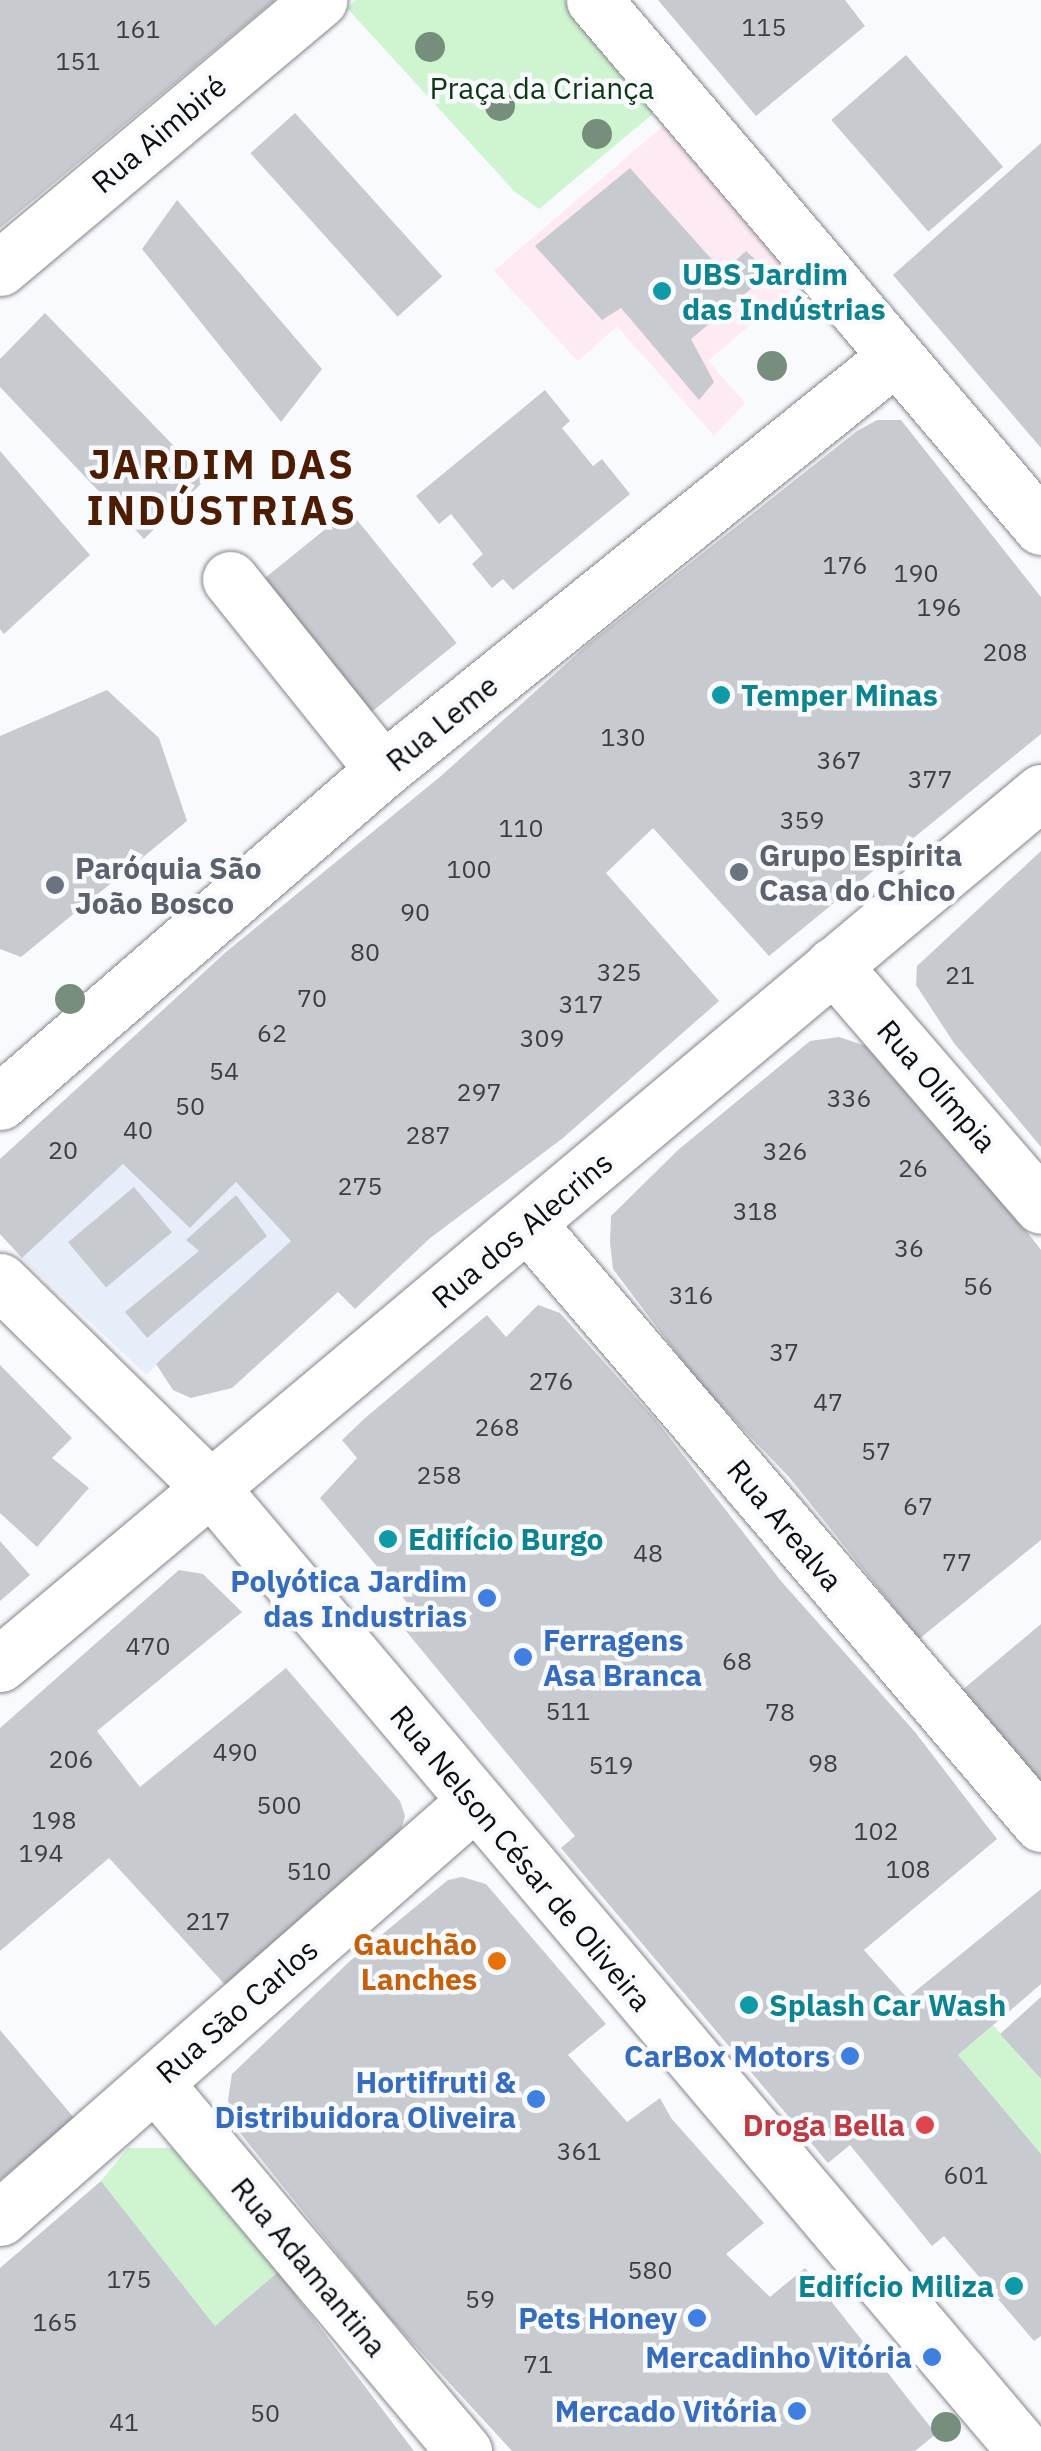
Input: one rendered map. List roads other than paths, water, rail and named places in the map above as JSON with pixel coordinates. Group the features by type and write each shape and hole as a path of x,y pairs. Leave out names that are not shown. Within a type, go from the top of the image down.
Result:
{"street":[{"name":"Rua Aimbiré","path":"0,268 319,0"},
{"path":"594,0 1041,527"},
{"name":"Rua Leme","path":"0,1102 382,770 895,357"},
{"path":"230,579 382,770"},
{"name":"Rua dos Alecrins","path":"0,1664 213,1490 1041,792"},
{"name":"Rua Olímpia","path":"833,965 1041,1206"},
{"name":"Rua Arealva","path":"529,1225 1041,1824"},
{"name":"Rua Nelson César de Oliveira","path":"0,1282 213,1490 1025,2451"},
{"name":"Rua São Carlos","path":"0,2218 474,1803"},
{"name":"Rua Adamantina","path":"155,2083 464,2451"}],"place":[{"name":"UBS Jardim das Indústrias","path":"662,291"},
{"name":"Temper Minas","path":"721,695"},
{"name":"Grupo Espírita Casa do Chico","path":"739,872"},
{"name":"Paróquia São João Bosco","path":"55,885"},
{"name":"Edifício Burgo","path":"388,1539"},
{"name":"Polyótica Jardim das Industrias","path":"487,1598"},
{"name":"Ferragens Asa Branca","path":"523,1657"},
{"name":"Gauchão Lanches","path":"497,1961"},
{"name":"Splash Car Wash","path":"749,2005"},
{"name":"CarBox Motors","path":"850,2056"},
{"name":"Hortifruti & Distribuidora Oliveira","path":"536,2099"},
{"name":"Droga Bella","path":"925,2125"},
{"name":"Edifício Miliza","path":"1014,2286"},
{"name":"Pets Honey","path":"697,2318"},
{"name":"Mercadinho Vitória","path":"932,2357"},
{"name":"Mercado Vitória","path":"797,2411"}],"district":[{"name":"JARDIM DAS INDÚSTRIAS","path":"222,487"}],"park label":[{"name":"Praça da Criança","path":"542,88"}]}
